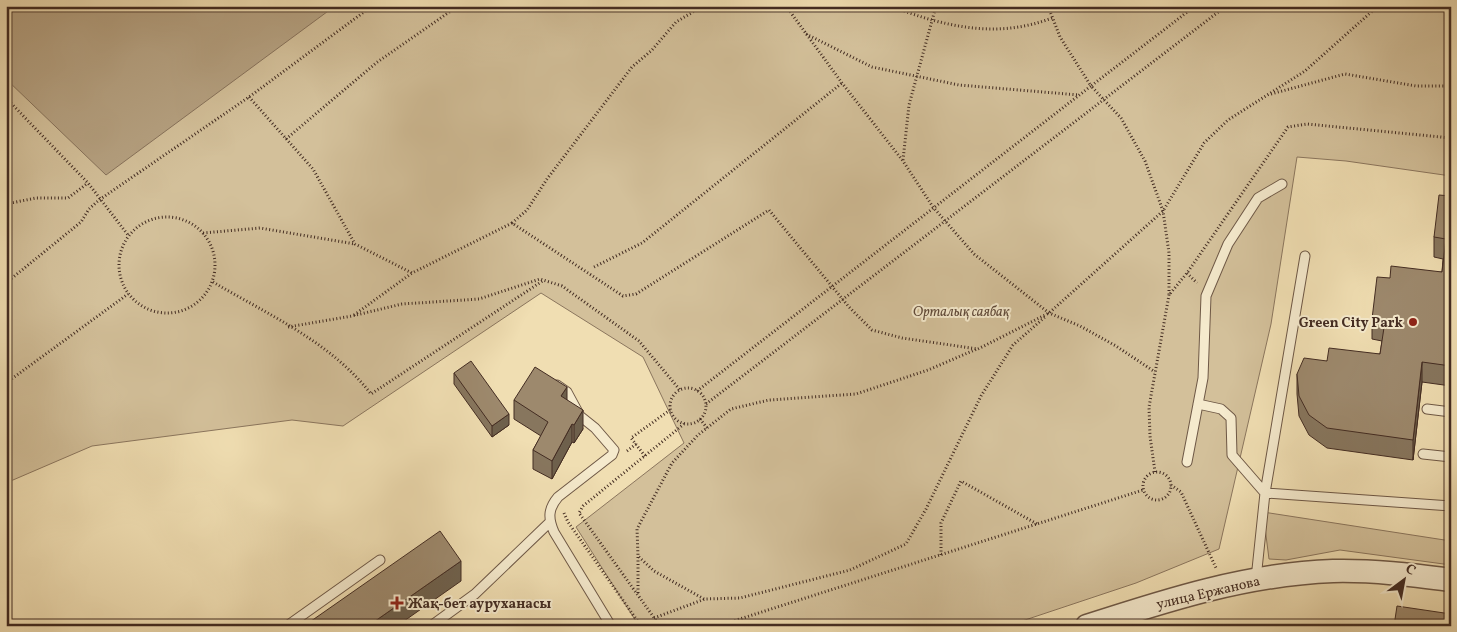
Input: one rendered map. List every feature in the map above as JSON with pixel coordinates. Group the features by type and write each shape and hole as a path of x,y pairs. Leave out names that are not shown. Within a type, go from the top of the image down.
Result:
{"street":[{"name":"улица Ержанова","path":"1087,626 1160,602 1212,588 1256,580 1332,571 1381,572 1451,580"}],"lane":[{"path":"1187,462 1203,378 1206,296 1228,244 1258,198 1282,184"},
{"path":"1256,580 1265,493 1305,256"},
{"path":"551,381 567,392 580,416 595,428 614,450 612,455 558,497 552,505 550,522 611,626"},
{"path":"1198,404 1221,410 1231,418 1232,455 1265,493 1451,506"},
{"path":"1426,410 1451,412"},
{"path":"1423,454 1451,457"},
{"path":"431,626 475,594 550,522"},
{"path":"287,626 380,560"}],"path":[{"path":"6,283 81,222 99,200 249,97 372,6"},
{"path":"286,139 376,63 458,6"},
{"path":"352,316 412,273 512,224 527,210 547,178 632,67 652,50 676,22 708,6"},
{"path":"786,6 842,84 903,161 933,207 974,254 1049,313 1080,326 1116,346 1155,372"},
{"path":"891,6 932,20 993,31 1023,28 1052,18"},
{"path":"903,161 909,105 936,6"},
{"path":"1048,6 1060,37 1091,86 1121,118 1145,161 1163,211 1168,253 1169,294 1149,407 1150,436 1155,472"},
{"path":"697,391 832,284 1196,6"},
{"path":"660,626 579,513 583,506 684,424 695,423 700,419 704,415 706,404 1226,6"},
{"path":"654,618 705,600 740,598 850,570 906,544 926,509 981,396 1013,345 1163,211 1204,143 1228,120 1305,70 1378,6"},
{"path":"805,33 872,67 959,84 1080,94"},
{"path":"1268,94 1345,74 1416,86 1451,86"},
{"path":"594,267 642,243 842,84"},
{"path":"249,97 313,169 355,244"},
{"path":"6,98 88,183 99,200 128,235"},
{"path":"1169,294 1187,273 1288,127 1308,124 1451,138"},
{"path":"6,204 36,198 68,198 88,183"},
{"path":"512,224 623,296 636,294 769,210 844,300 872,330 902,338 978,349"},
{"path":"168,216 183,219 203,232 214,251 216,267 213,282 200,300 181,311 167,313 152,311 139,304 128,294 123,285 118,265 119,255 128,235 139,225 153,218 168,216"},
{"path":"203,232 260,228 355,244 412,273"},
{"path":"288,327 352,316 402,304 478,299 535,280 544,280 562,286 639,341 680,390"},
{"path":"213,282 329,352 360,380 371,394 544,280"},
{"path":"6,383 128,294"},
{"path":"638,593 637,529 672,464 707,428 731,409 769,400 856,394 928,370 978,349 1049,313"},
{"path":"684,424 674,418 670,410 671,401 680,390 687,388 697,391 706,404"},
{"path":"644,456 632,438 670,410"},
{"path":"700,419 707,428"},
{"path":"620,456 636,444"},
{"path":"1171,485 1167,496 1161,499 1154,500 1147,496 1143,490 1143,483 1146,477 1155,472 1160,472 1166,476 1171,485 1181,492 1217,570"},
{"path":"940,555 940,523 961,481 1037,524"},
{"path":"718,626 1143,490"},
{"path":"563,506 568,522 641,626"},
{"path":"638,556 654,571 705,600"}],"green space":[{"name":"Орталық саябақ","path":"6,6 1451,6 1451,176 1346,161 1297,157 1271,324 1219,549 1136,583 1007,626 639,626 576,527 684,443 643,357 541,293 343,426 292,420 92,446 6,483"},
{"path":"1263,512 1451,541 1451,565 1340,550 1286,560 1269,559"}],"shaded area":[{"path":"6,6 335,6 106,175 6,79"}],"building":[{"name":"Green City Park","path":"1439,195 1451,196 1451,366 1422,362 1413,440 1327,428 1309,415 1299,396 1297,374 1304,358 1327,361 1329,348 1380,354 1385,321 1372,319 1377,277 1390,278 1391,266 1442,272 1446,239 1434,237"},
{"path":"471,361 509,414 492,426 454,373"},
{"path":"535,367 567,387 561,396 583,410 574,425 572,424 552,461 533,450 548,422 514,400"},
{"path":"440,531 461,561 368,626 304,626"},
{"path":"1397,606 1451,614 1451,626 1394,626"}],"place":[{"name":"Green City Park","path":"1413,322"},
{"name":"Жақ-бет ауруханасы","path":"397,603"}]}
